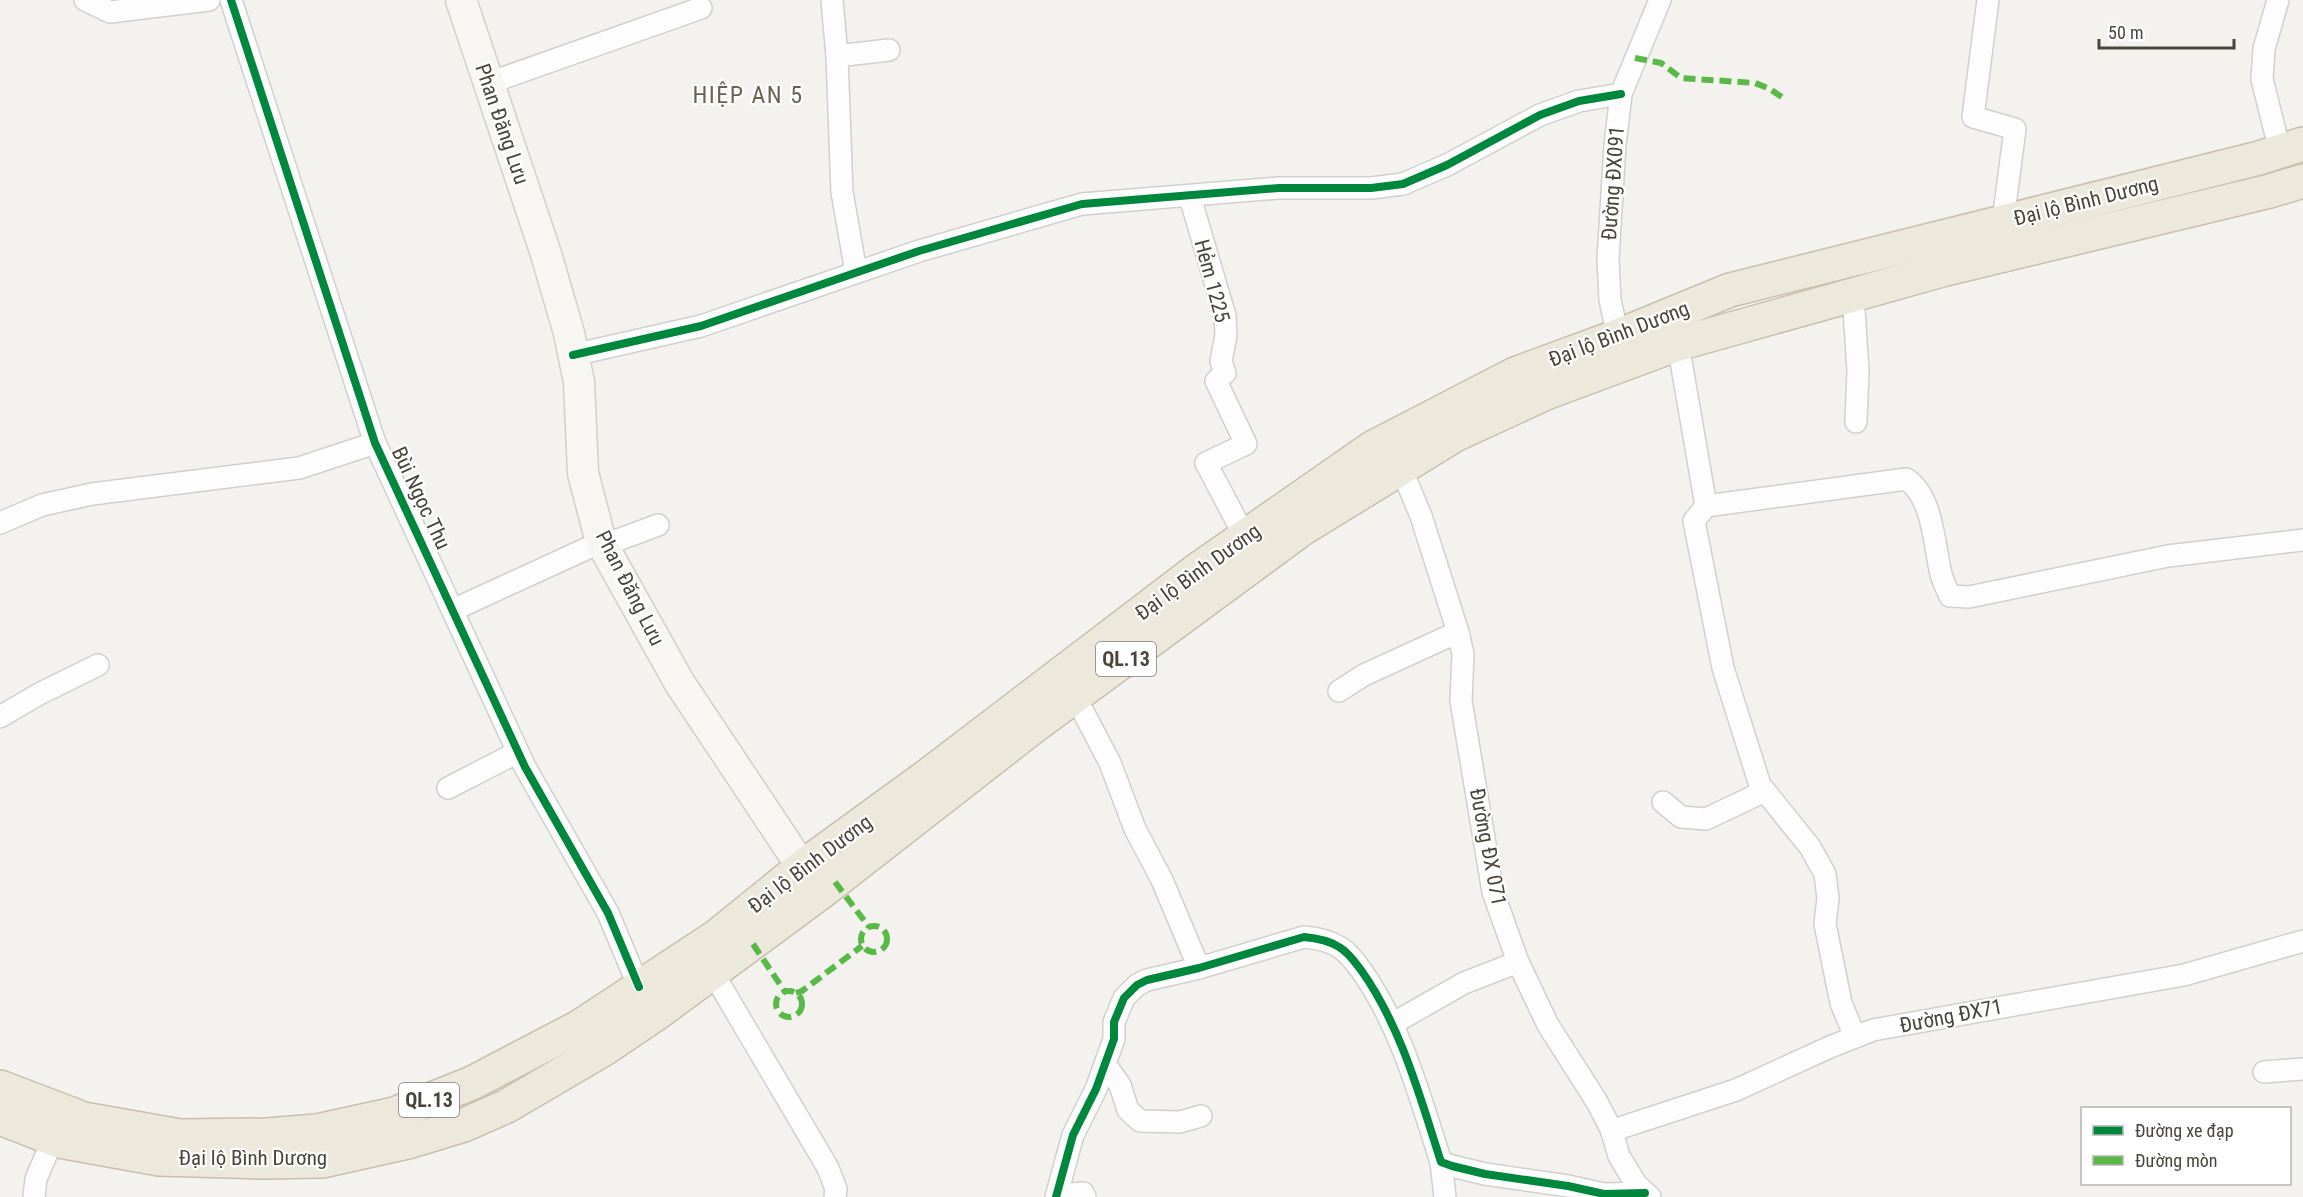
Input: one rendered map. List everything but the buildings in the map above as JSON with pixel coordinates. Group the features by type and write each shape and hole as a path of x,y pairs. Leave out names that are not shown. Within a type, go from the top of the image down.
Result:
{"highway":[{"name":"Đại lộ Bình Dương","path":"0,1087 84,1119 180,1136 266,1135 316,1131 394,1114 472,1083 579,1027 717,936 802,867 927,776 1197,570 1372,448 1515,374 1618,336 1730,290 2291,147"},
{"name":"Đại lộ Bình Dương","path":"0,1118 53,1139 159,1159 262,1162 323,1161 408,1142 464,1125 507,1106 604,1048 713,973 1075,696 1302,529 1455,435 1546,393 1678,344 1954,267 2294,189"}],"street":[{"path":"85,0 110,12 209,0"},
{"name":"Bùi Ngọc Thu","path":"231,0 375,443 518,752 608,913 639,987"},
{"name":"Phan Đăng Lưu","path":"461,0 546,254 573,355 579,382 583,473 601,542 679,682 802,867"},
{"path":"832,0 837,56 842,192 856,272"},
{"name":"Đường ĐX091","path":"1618,336 1610,300 1608,259 1615,145 1621,94 1660,0"},
{"path":"1988,0 1973,117 2015,129 2003,221"},
{"path":"2278,0 2264,50 2262,79 2291,147"},
{"path":"489,83 701,8"},
{"path":"837,56 889,50"},
{"path":"573,355 701,326 919,251 1082,204 1279,188 1371,188 1403,184 1447,165 1540,115 1580,101 1621,94"},
{"name":"Hẻm 1225","path":"1190,196 1225,316 1226,335 1221,361 1225,373 1216,381 1246,444 1198,465 1245,537"},
{"path":"1853,295 1858,370 1856,422"},
{"path":"1678,344 1706,506"},
{"path":"0,523 42,505 92,494 299,468 375,443"},
{"name":"Đường ĐX 071","path":"1401,468 1421,516 1458,632 1462,654 1461,701 1493,892 1518,962 1548,1025 1597,1102 1611,1129 1620,1156 1636,1184 1648,1195"},
{"path":"1856,1037 1841,1003 1825,924 1828,898 1825,874 1810,847 1760,785 1724,668 1694,521 1706,506 1906,479 1915,485 1930,516 1942,576 1950,596 1969,597 2168,556 2303,540"},
{"path":"453,610 601,542 618,540 658,525"},
{"path":"1338,691 1364,675 1458,632"},
{"path":"0,717 39,694 98,665"},
{"path":"1075,696 1110,763 1135,829 1162,880 1199,968"},
{"path":"448,788 518,752"},
{"path":"1663,802 1681,817 1706,819 1765,791"},
{"path":"1085,1197 1083,1193 1056,1196 1073,1135 1096,1089 1114,1039 1114,1022 1124,998 1137,985 1147,980 1199,968 1304,937 1320,938 1340,947 1371,984 1392,1024 1418,1092 1442,1162 1446,1197"},
{"name":"Đường ĐX71","path":"1611,1129 1736,1090 1873,1030 2184,975 2303,941"},
{"path":"1392,1024 1464,983 1518,962"},
{"path":"713,973 828,1168 836,1189 835,1197"},
{"path":"1105,1064 1120,1084 1128,1110 1140,1121 1180,1122 1201,1116"},
{"path":"2264,1072 2303,1069"},
{"path":"34,1197 36,1179 53,1139"},
{"path":"1442,1162 1485,1174 1556,1184 1604,1194 1648,1195"}],"marked path":[{"path":"1635,58 1661,63 1681,78 1755,83 1770,89 1786,100"},
{"path":"835,882 869,927"},
{"path":"874,926 883,930 887,939 883,948 874,952 865,948 861,939 865,930 874,926"},
{"path":"753,944 785,992"},
{"path":"796,993 802,991 862,946"},
{"path":"789,991 798,995 802,1004 798,1013 789,1017 780,1013 776,1004 780,995 789,991"}],"cycle path":[{"path":"231,0 375,443 525,767 608,913 639,987"},
{"path":"573,355 701,326 919,251 1082,204 1279,188 1371,188 1403,184 1447,165 1540,115 1579,101 1621,94"},
{"path":"1056,1197 1073,1135 1096,1089 1114,1039 1114,1022 1124,998 1137,985 1147,980 1199,968 1304,937 1326,941 1342,949 1356,964 1375,992 1408,1063 1441,1162 1485,1174 1568,1186 1604,1194 1645,1193"}],"district":[{"name":"HIỆP AN 5","path":"748,95"}]}
